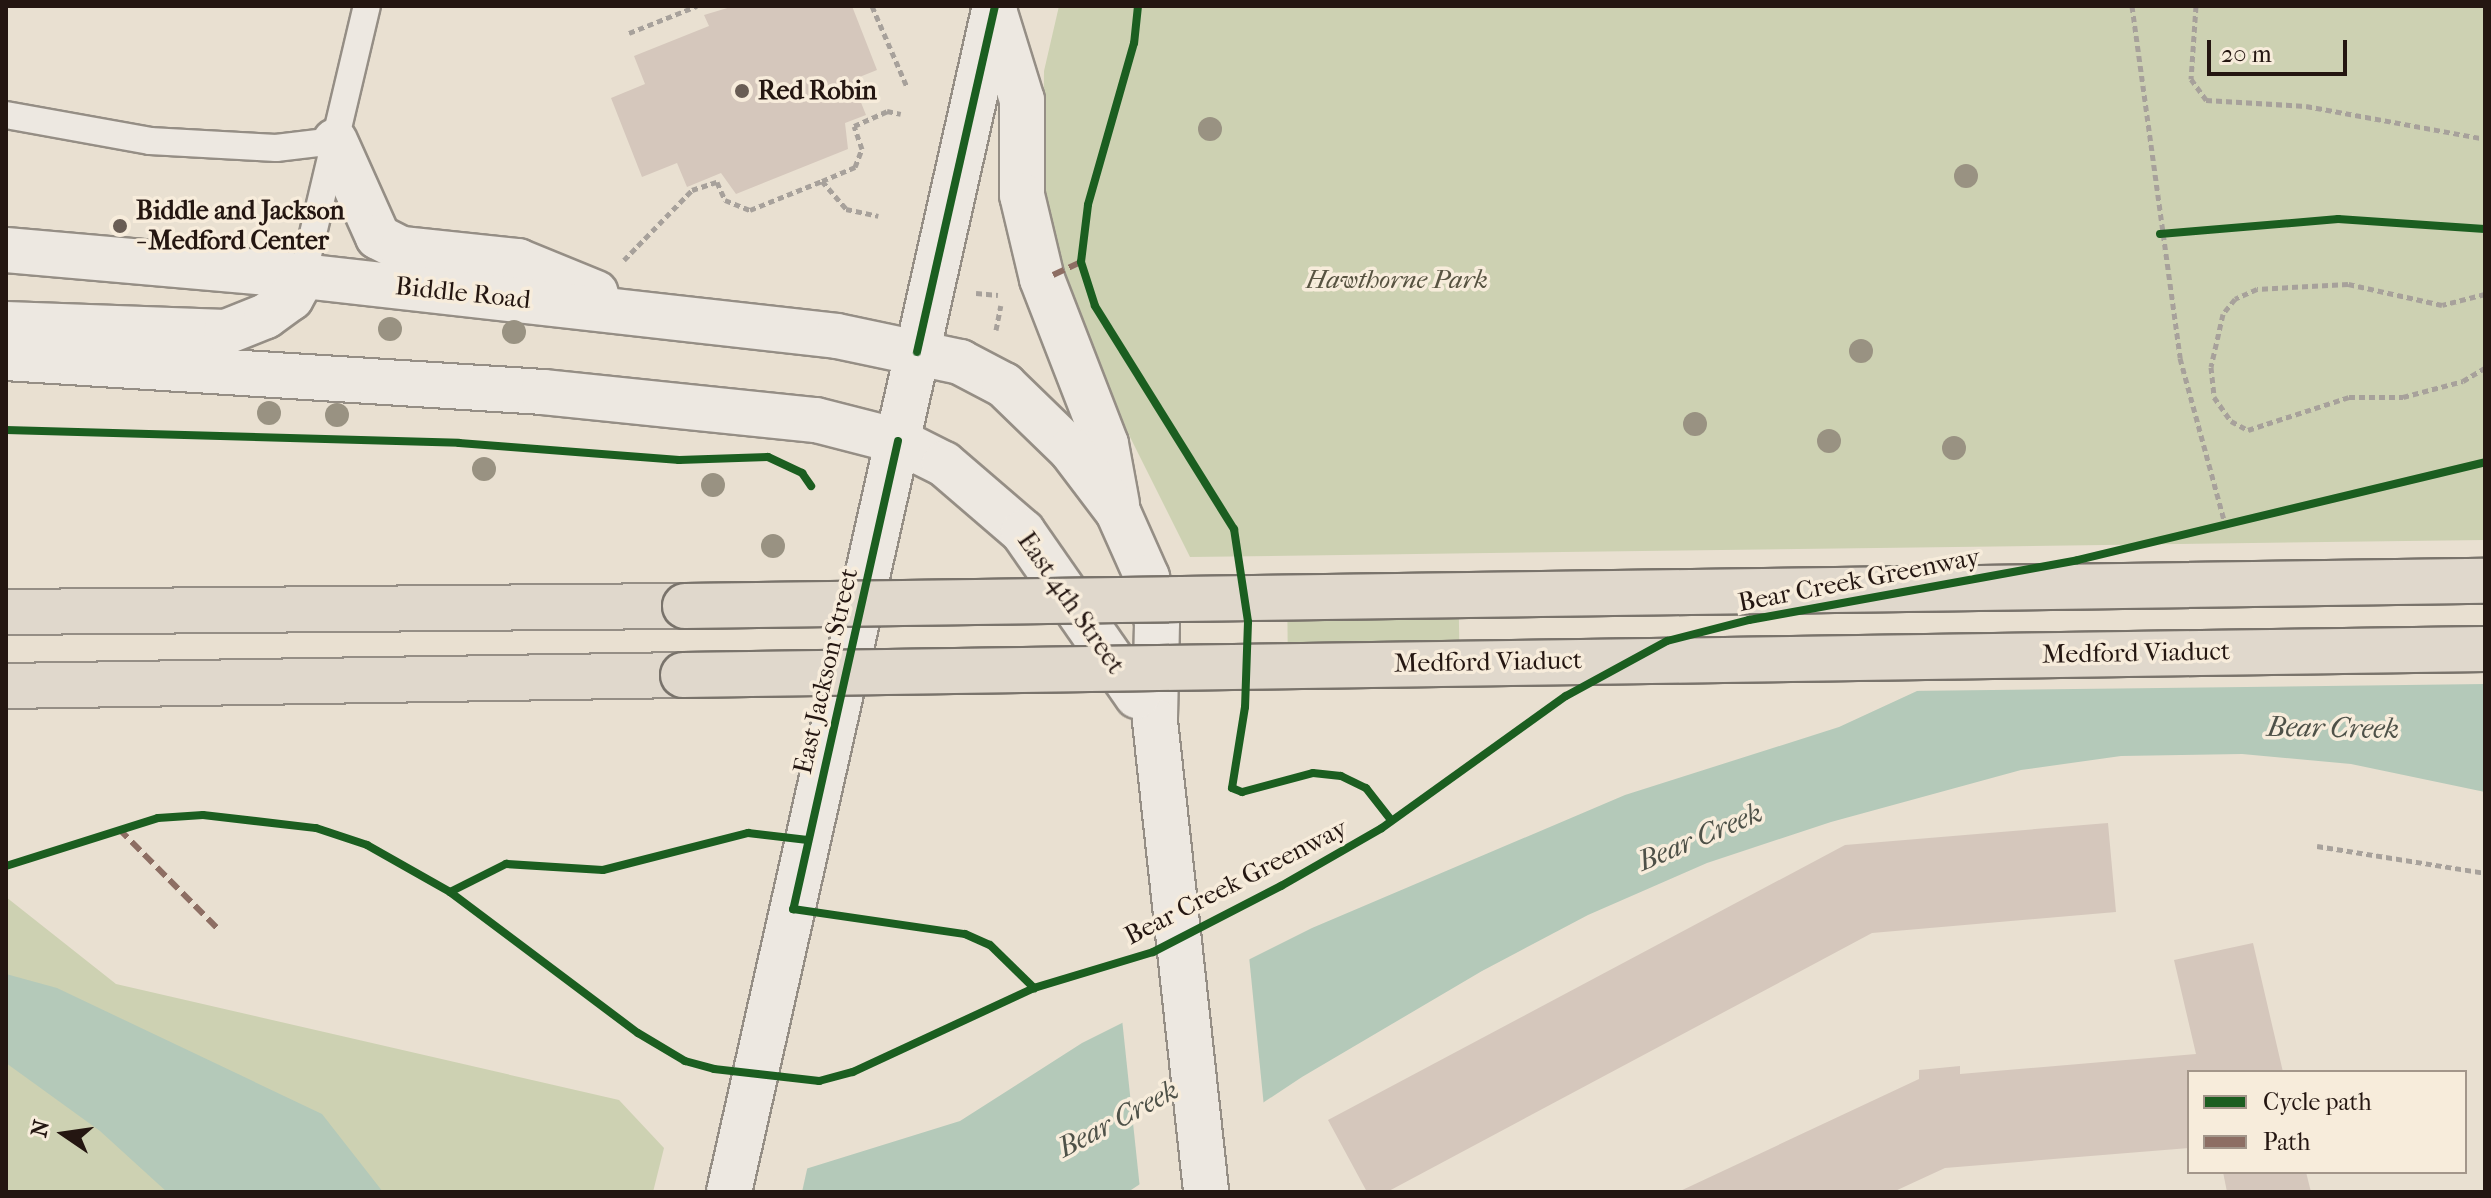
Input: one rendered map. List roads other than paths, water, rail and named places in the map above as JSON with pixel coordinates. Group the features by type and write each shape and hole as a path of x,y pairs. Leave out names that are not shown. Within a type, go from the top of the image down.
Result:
{"highway":[{"path":"6,612 685,606 2485,581"},
{"name":"Medford Viaduct","path":"6,686 2485,649"}],"main road":[{"path":"994,8 1022,100 1022,195 1042,279 1106,444 1118,512"},
{"name":"East Jackson Street","path":"729,1192 994,8"},
{"path":"335,141 378,237 402,249 518,261 639,311"},
{"name":"Biddle Road","path":"6,250 303,276 639,311 837,336 917,352"},
{"path":"6,324 226,332 266,316 291,298 303,276"},
{"name":"East 4th Street","path":"917,352 960,362 1004,385 1071,450 1118,512 1147,577 1157,623 1155,721 1177,896 1206,1192"},
{"path":"6,358 543,392 816,420 898,441"},
{"name":"East 4th Street","path":"898,441 944,464 1023,532 1155,721"}],"lane":[{"path":"303,276 367,6"},
{"path":"6,115 150,141 276,148 335,141"}],"water":[{"name":"Bear Creek","path":"2485,662 2485,792 2351,764 2242,754 2121,756 2021,770 1831,822 1707,863 1588,915 1482,971 1302,1077 1128,1192 731,1192 960,1121 1082,1043 1312,928 1625,795 1839,727 1943,679"},
{"path":"6,974 57,988 322,1114 383,1192 167,1192 100,1131 6,1063"}],"place":[{"name":"Red Robin","path":"742,91"},
{"name":"Biddle and Jackson - Medford Center","path":"120,226"}],"park label":[{"name":"Hawthorne Park","path":"1397,280"}]}
